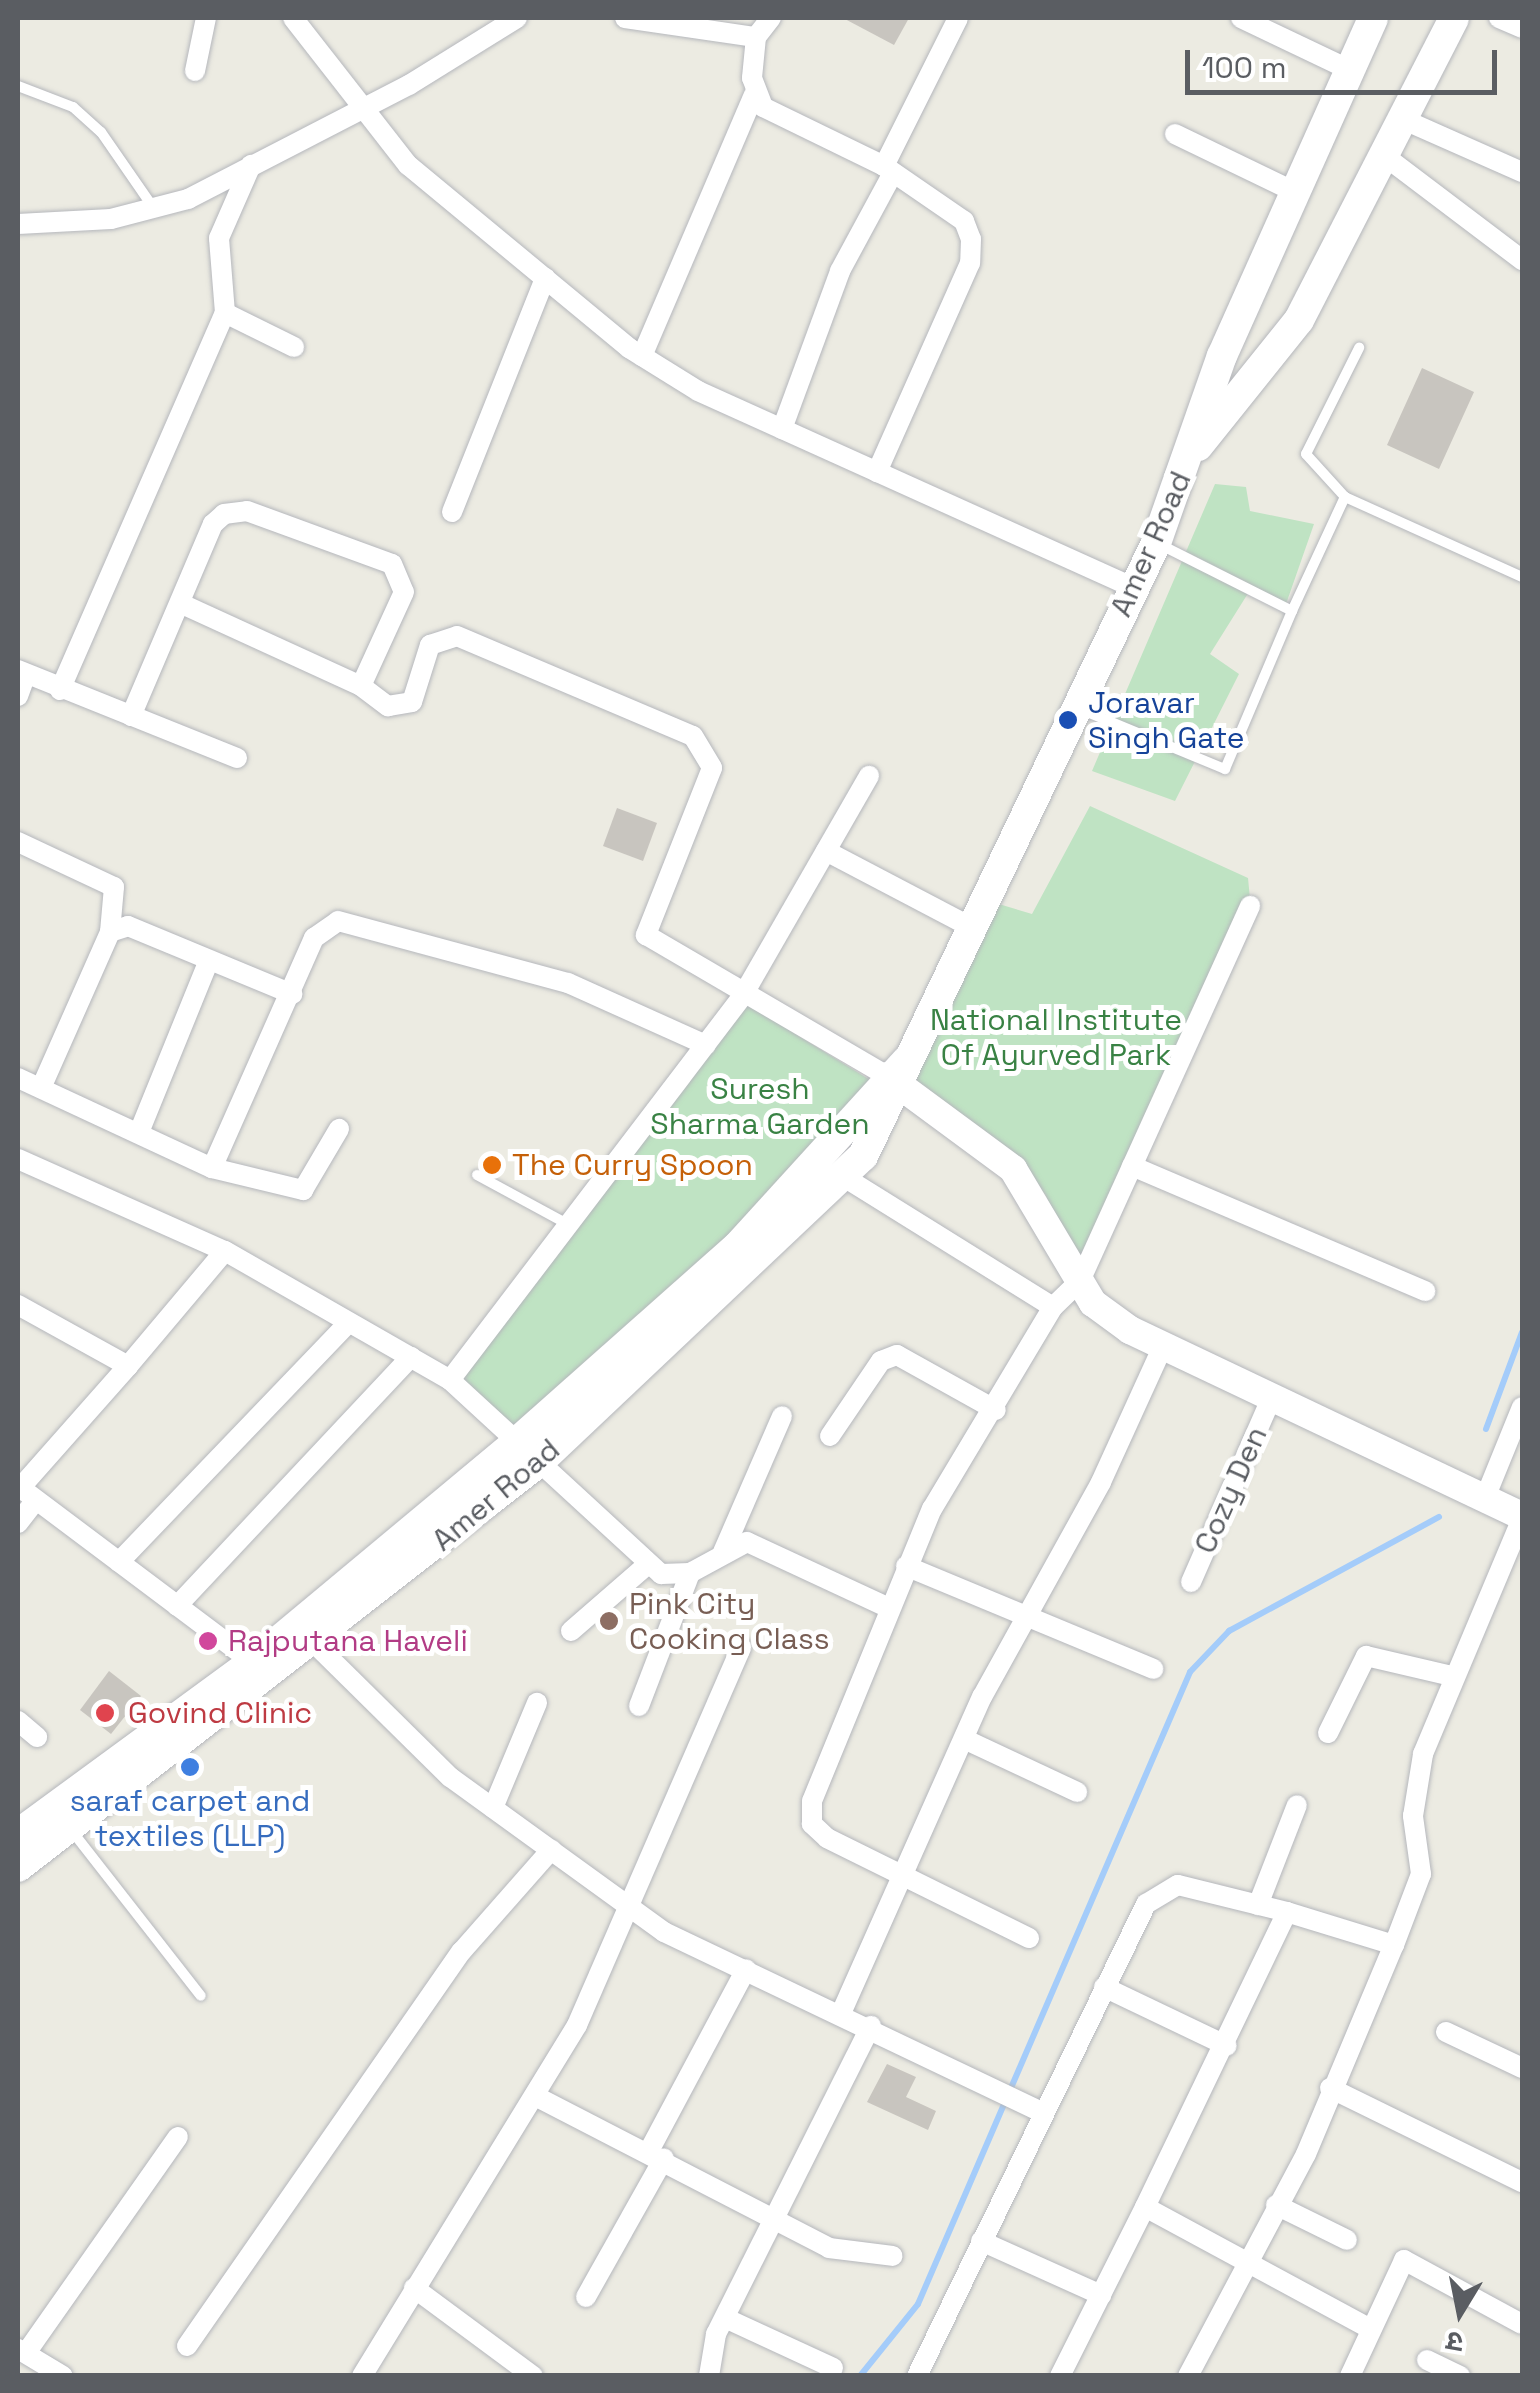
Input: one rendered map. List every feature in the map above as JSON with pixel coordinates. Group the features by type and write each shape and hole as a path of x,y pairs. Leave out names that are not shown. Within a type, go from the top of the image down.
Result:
{"main road":[{"name":"Amer Road","path":"18,1834 262,1670 314,1643 844,1177 899,1074 1156,542 1193,452 1222,356 1373,18"},
{"path":"1193,452 1299,320 1454,18"},
{"name":"Amer Road","path":"18,1866 70,1828 528,1452 737,1247 899,1074"}],"street":[{"path":"195,70 206,18"},
{"path":"293,18 367,106 408,164 642,356 782,429 1133,587"},
{"path":"18,224 154,208 251,166 367,106 517,18"},
{"path":"625,18 756,38"},
{"path":"642,356 754,95 756,38 771,18"},
{"path":"782,429 840,271 958,18"},
{"path":"1241,18 1350,70"},
{"path":"1499,18 1522,28"},
{"path":"754,95 889,170 964,221 971,238 970,262 878,472"},
{"path":"1400,118 1522,172"},
{"path":"1174,134 1295,192"},
{"path":"1382,154 1522,260"},
{"path":"60,690 226,313 219,238 251,166"},
{"path":"452,512 545,278"},
{"path":"226,313 294,347"},
{"path":"131,716 224,514 247,511 392,564 404,592 361,686"},
{"path":"182,604 361,686 400,708 412,702 430,645 457,636 693,736 712,768 646,935 743,996 899,1074 1013,1169 1093,1303 1162,1346 1522,1517 1452,1676 1415,1783 1421,1874 1394,1945 1276,2205 1188,2376"},
{"path":"18,696 22,672 236,758"},
{"path":"450,1380 572,1227 743,996 869,776"},
{"path":"18,842 114,887 110,932 41,1088"},
{"path":"826,851 970,928"},
{"path":"1029,1938 812,1824 826,1755 906,1566 1053,1306 1080,1281 1250,906"},
{"path":"212,1168 323,927 357,921 568,983 706,1045"},
{"path":"110,932 128,926 292,994"},
{"path":"140,1130 209,960"},
{"path":"18,1078 140,1130 212,1168 303,1190 339,1128"},
{"path":"18,1159 225,1252 450,1380 647,1565 690,1573"},
{"path":"1132,1166 1426,1291"},
{"path":"844,1177 1053,1306"},
{"path":"18,1523 25,1491 225,1252"},
{"path":"18,1306 128,1366"},
{"path":"119,1562 349,1322"},
{"path":"842,2011 964,1739 1162,1346"},
{"path":"830,1436 881,1361 897,1355 996,1410"},
{"path":"177,1606 411,1357"},
{"name":"Cozy Den","path":"1191,1582 1272,1397"},
{"path":"1478,1495 1522,1407"},
{"path":"724,1552 782,1416"},
{"path":"25,1491 262,1670"},
{"path":"639,1706 690,1573 746,1542 770,1547 889,1608"},
{"path":"571,1631 647,1565"},
{"path":"906,1566 1027,1611 1153,1670"},
{"path":"314,1643 493,1808 626,1905 746,1969 842,2011 1042,2112"},
{"path":"362,2376 577,2025 741,1647"},
{"path":"1328,1734 1366,1656 1452,1676"},
{"path":"493,1808 537,1704"},
{"path":"18,1722 38,1737"},
{"path":"964,1739 1077,1792"},
{"path":"1258,1905 1297,1805"},
{"path":"187,2346 462,1951 550,1850"},
{"path":"917,2376 1042,2112 1156,1892 1178,1885 1287,1912 1394,1945"},
{"path":"1060,2376 1227,2046 1287,1912"},
{"path":"586,2297 746,1969"},
{"path":"1104,1987 1227,2046"},
{"path":"709,2376 725,2318 779,2220 871,2026"},
{"path":"1446,2032 1522,2068"},
{"path":"1330,2088 1522,2182"},
{"path":"535,2096 657,2155 829,2248 892,2256"},
{"path":"63,2376 22,2351 178,2137"},
{"path":"1276,2205 1347,2240"},
{"path":"1145,2207 1250,2259 1371,2329"},
{"path":"981,2241 1100,2295"},
{"path":"1350,2376 1404,2260 1522,2324"},
{"path":"414,2288 533,2375"},
{"path":"725,2318 833,2368"},
{"path":"1427,2360 1460,2376"}],"lane":[{"path":"18,86 73,107 101,132 154,208"},
{"path":"1359,348 1306,454 1345,497 1522,576"},
{"path":"1075,707 1225,769 1345,497"},
{"path":"1156,542 1292,611"},
{"path":"477,1176 572,1227"},
{"path":"70,1828 200,1996"}],"green space":[{"path":"1215,484 1246,487 1250,511 1314,524 1286,604 1252,587 1210,654 1239,674 1175,801 1092,771"},
{"name":"National Institute Of Ayurved Park","path":"1090,806 1248,878 1250,899 1079,1264 1045,1194 909,1074 992,902 1032,914"},
{"name":"Suresh Sharma Garden","path":"745,1003 875,1083 813,1157 516,1434 460,1382"}],"building":[{"path":"843,18 909,18 894,45"},
{"path":"1422,368 1474,392 1439,469 1387,445"},
{"path":"617,808 657,823 643,861 603,846"},
{"path":"109,1671 141,1696 111,1734 80,1710"},
{"path":"887,2064 916,2077 906,2097 936,2111 928,2130 867,2102"}],"waterway":[{"path":"1486,1429 1522,1332"},
{"path":"860,2376 918,2304 1190,1672 1229,1631 1439,1517"}],"place":[{"name":"Joravar Singh Gate","path":"1068,720"},
{"name":"The Curry Spoon","path":"492,1165"},
{"name":"Pink City Cooking Class","path":"609,1621"},
{"name":"Rajputana Haveli","path":"208,1641"},
{"name":"Govind Clinic","path":"105,1713"},
{"name":"saraf carpet and textiles (LLP)","path":"190,1767"}]}
